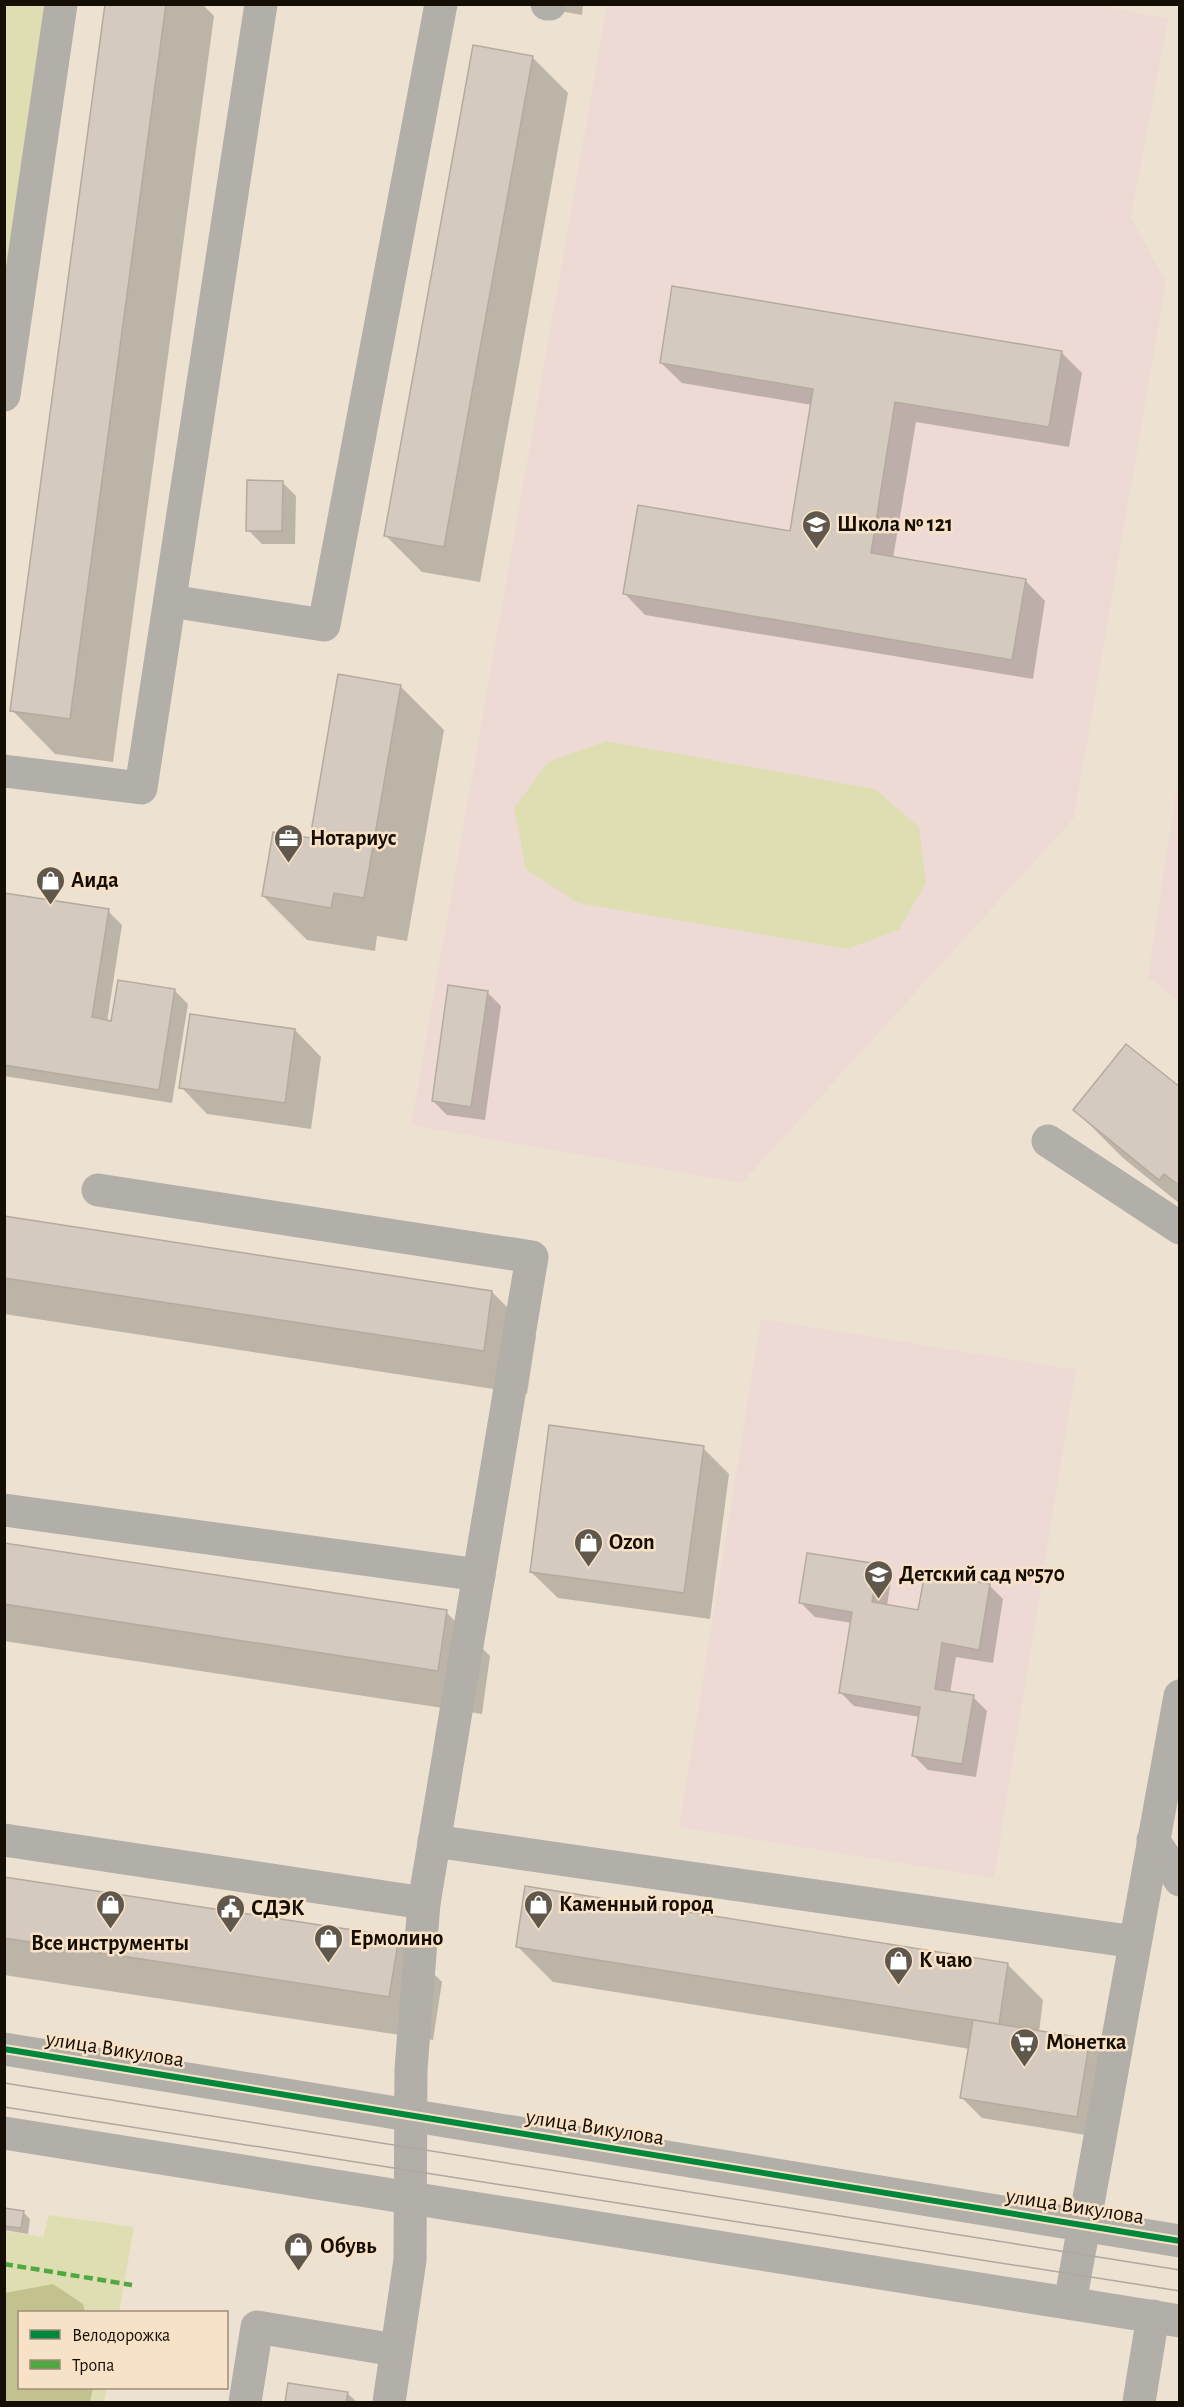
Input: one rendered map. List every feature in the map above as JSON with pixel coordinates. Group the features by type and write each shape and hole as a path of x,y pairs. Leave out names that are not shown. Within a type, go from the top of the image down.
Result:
{"street":[{"path":"4,395 61,4"},
{"path":"4,771 141,788 261,4"},
{"path":"170,601 324,625 441,4"},
{"path":"1048,1141 1179,1228"},
{"path":"98,1190 532,1257 424,1903 411,2069 410,2260 389,2403"},
{"path":"4,1510 479,1575"},
{"path":"1070,2303 1179,1696"},
{"path":"4,1840 424,1903"},
{"path":"1153,1840 1179,1880"},
{"path":"434,1841 1135,1942"},
{"name":"улица Викулова","path":"4,2049 1179,2241"},
{"path":"4,2133 1166,2319 1139,2403"},
{"path":"245,2403 257,2326 395,2350"}],"shaded area":[{"name":"Школа № 121","path":"1091,4 1168,19 1131,218 1166,282 1074,818 742,1183 411,1125 607,5"},
{"path":"1179,771 1180,1002 1148,977"},
{"name":"Детский сад №570","path":"761,1319 1076,1370 994,1878 679,1827"},
{"path":"53,2284 83,2304 85,2311 18,2311 18,2389 93,2389 90,2402 5,2402 5,2293"}],"green space":[{"path":"5,5 50,5 5,295"},
{"path":"606,741 875,789 919,827 926,883 899,930 847,949 578,903 526,869 514,808 548,762"},
{"path":"49,2215 134,2227 119,2311 18,2311 18,2389 107,2389 104,2402 5,2402 4,2231 43,2237"}],"building":[{"path":"105,4 166,4 70,719 10,711"},
{"path":"473,45 533,56 444,547 384,536"},
{"path":"672,286 1062,351 1049,427 895,402 871,553 1026,579 1012,660 623,594 638,505 790,531 813,389 660,363"},
{"path":"247,480 283,481 282,531 246,531"},
{"path":"338,674 401,685 364,898 334,893 331,908 262,896 273,832 310,838"},
{"path":"4,893 109,909 92,1017 111,1021 118,980 175,989 159,1090 4,1065"},
{"path":"448,985 488,991 471,1107 432,1101"},
{"path":"190,1014 295,1029 285,1103 179,1088"},
{"path":"1126,1044 1180,1087 1180,1186 1164,1174 1159,1180 1073,1110"},
{"path":"4,1216 492,1291 484,1351 4,1278"},
{"path":"549,1425 704,1446 684,1593 530,1572"},
{"path":"4,1543 447,1610 438,1671 4,1604"},
{"path":"807,1553 878,1564 872,1602 918,1610 925,1573 990,1584 979,1650 942,1643 935,1689 974,1695 962,1764 912,1756 920,1707 839,1693 852,1612 799,1603"},
{"path":"4,1877 399,1937 389,1997 4,1938"},
{"path":"525,1886 1008,1963 999,2024 516,1947"},
{"name":"Монетка","path":"973,2020 1090,2039 1077,2117 960,2098"},
{"path":"4,2208 24,2211 21,2228 4,2226"},
{"path":"288,2383 348,2392 346,2402 285,2402"}],"tram line":[{"path":"4,2083 1180,2270"},
{"path":"4,2107 1180,2291"}],"marked path":[{"path":"4,2264 132,2285"}],"cycle path":[{"path":"4,2049 1180,2241"}],"place":[{"name":"Школа № 121","path":"816,550"},
{"name":"Нотариус","path":"289,864"},
{"name":"Аида","path":"50,906"},
{"name":"Ozon","path":"588,1568"},
{"name":"Детский сад №570","path":"878,1600"},
{"name":"Все инструменты","path":"110,1930"},
{"name":"Каменный город","path":"538,1930"},
{"name":"СДЭК","path":"230,1934"},
{"name":"Ермолино","path":"329,1964"},
{"name":"К чаю","path":"898,1986"},
{"name":"Монетка","path":"1025,2068"},
{"name":"Обувь","path":"299,2272"}]}
